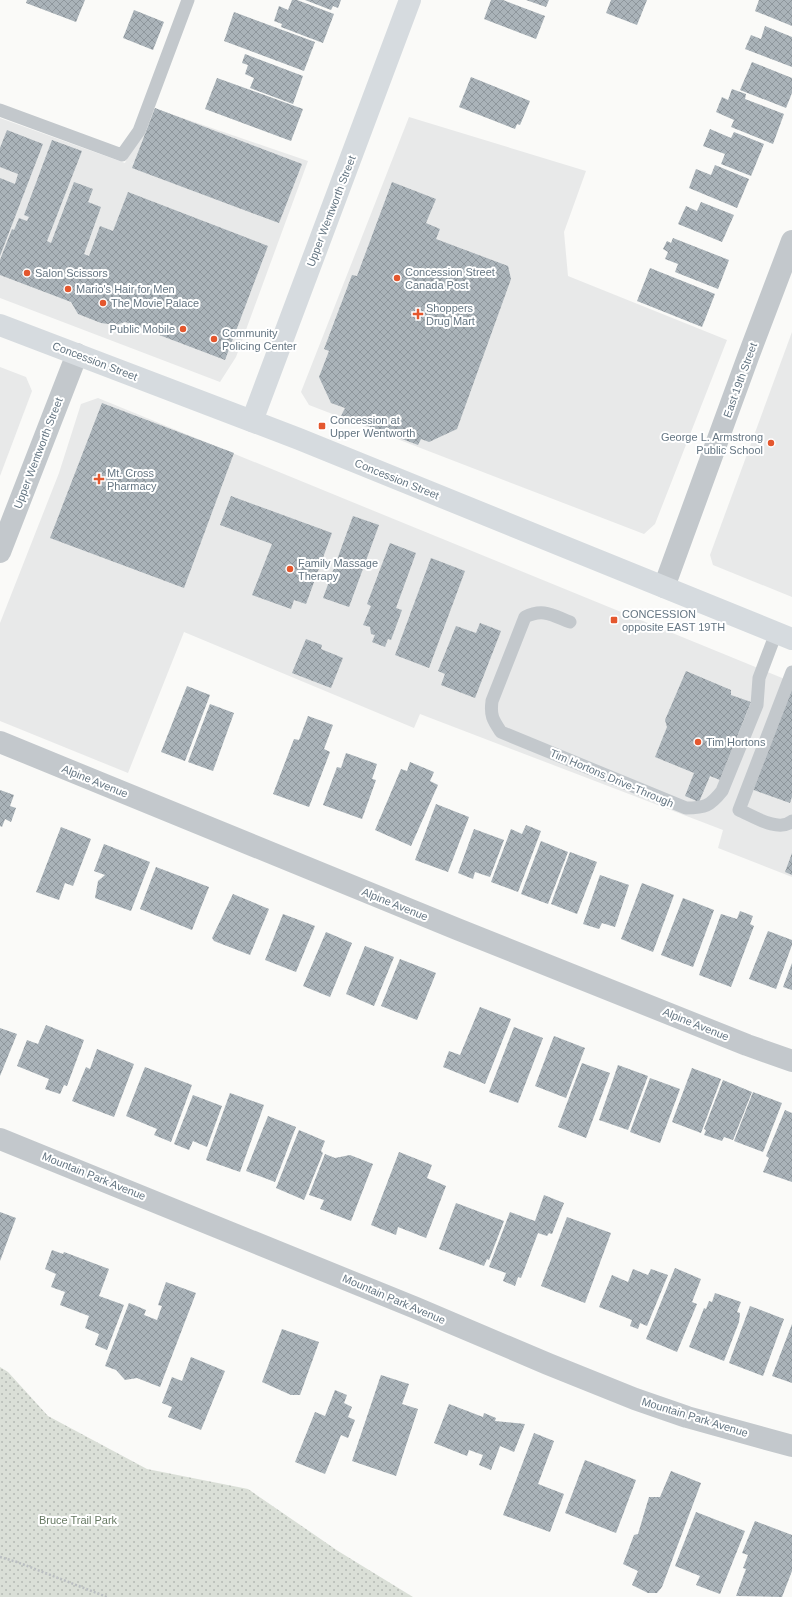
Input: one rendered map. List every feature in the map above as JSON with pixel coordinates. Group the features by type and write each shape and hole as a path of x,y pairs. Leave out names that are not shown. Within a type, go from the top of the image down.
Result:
{"main road":[{"name":"Upper Wentworth Street","path":"252,421 410,0"},
{"name":"Concession Street","path":"0,325 252,421 784,636"}],"street":[{"name":"East 19th Street","path":"664,587 792,241"},
{"name":"Upper Wentworth Street","path":"0,552 77,354"},
{"name":"Alpine Avenue","path":"0,742 457,929 747,1045 792,1061"},
{"name":"Mountain Park Avenue","path":"0,1138 635,1399 687,1417 792,1446"}],"lane":[{"path":"0,110 122,155 139,131 188,0"},
{"name":"Tim Hortons Drive-Through","path":"570,622 546,613 535,612 525,617 492,701 491,712 494,721 501,732 686,808 702,808 713,803 722,791 757,705 759,678 784,636"},
{"path":"792,672 739,810 774,825 783,826 792,821"}],"path":[{"path":"0,1557 18,1562 107,1597"}],"shaded area":[{"path":"148,106 308,161 236,357 220,382 0,298 0,118 125,163"},
{"path":"409,117 586,171 564,232 568,276 727,340 655,524 644,534 309,405 301,392"},
{"name":"George L. Armstrong Public School","path":"792,332 792,597 713,565 710,555"},
{"path":"0,367 26,377 32,391 0,476"},
{"path":"98,398 792,682 792,877 718,848 723,830 420,714 414,728 184,632 128,773 0,721 0,623 59,473 81,404"}],"green space":[{"name":"Bruce Trail Park","path":"0,1367 8,1372 48,1416 147,1469 248,1489 338,1551 413,1597 0,1597"}],"building":[{"path":"27,0 85,0 76,22 26,3"},
{"path":"292,0 297,0 334,14 323,43 281,27 282,24 274,21 279,6 288,10"},
{"path":"305,0 341,0 338,8 333,6 331,10"},
{"path":"491,0 503,0 545,16 536,39 484,19"},
{"path":"526,0 549,0 546,7"},
{"path":"611,0 647,0 637,25 606,13"},
{"path":"759,0 792,0 792,26 755,11"},
{"path":"134,10 164,22 153,50 123,38"},
{"path":"234,12 315,42 304,71 224,41"},
{"path":"765,26 792,37 792,67 745,49 751,35 761,39"},
{"path":"245,54 303,76 293,104 250,88 254,78 245,74 248,65 242,63"},
{"path":"752,62 792,78 792,93 786,108 740,90"},
{"path":"471,77 530,101 520,125 517,124 515,129 459,107"},
{"path":"217,78 303,109 291,141 205,109"},
{"path":"732,89 746,94 745,99 784,114 773,144 731,127 734,120 716,112 722,97 728,100"},
{"path":"155,108 302,164 279,223 132,168"},
{"path":"710,129 731,138 734,132 764,144 751,176 721,164 725,154 703,146"},
{"path":"7,130 43,144 0,256 0,178 15,184 18,174 0,167 0,148"},
{"path":"52,140 82,151 47,241 51,243 74,182 93,189 88,202 101,207 84,254 89,256 100,226 113,231 128,192 268,246 225,360 125,322 116,325 101,323 78,314 71,302 0,275 0,260 12,229 14,230 19,218 27,221 29,217 24,215"},
{"path":"715,165 749,179 737,208 689,188 696,169 711,175"},
{"name":"Shoppers Drug Mart","path":"392,182 436,199 426,223 440,229 436,239 508,266 511,279 457,429 429,442 421,439 418,445 341,416 345,408 331,403 319,377 329,351 324,349 352,275 357,276"},
{"path":"701,202 734,215 722,242 678,224 686,206 697,211"},
{"path":"673,238 729,260 718,289 675,272 678,264 665,259 668,252 663,249 667,241 671,243"},
{"path":"650,268 715,294 702,327 637,301"},
{"path":"102,403 234,453 184,588 50,538"},
{"name":"Family Massage Therapy","path":"231,496 332,533 306,604 294,600 291,609 252,595 272,544 220,525"},
{"path":"353,516 379,525 349,607 323,598"},
{"path":"390,543 416,553 396,608 402,610 391,640 388,639 385,647 372,642 375,635 371,634 370,627 363,625 371,606 367,604"},
{"path":"431,558 465,571 429,668 395,655"},
{"path":"480,623 501,631 475,698 441,685 445,674 438,671 456,626 476,633"},
{"path":"306,639 322,645 321,649 343,658 331,688 292,673"},
{"name":"Tim Hortons","path":"686,671 731,690 731,695 751,702 720,780 710,776 699,802 685,796 694,773 655,757 667,727 665,720"},
{"path":"187,686 210,695 185,761 161,752"},
{"path":"792,687 792,797 790,803 751,789"},
{"path":"210,704 234,713 213,771 188,762"},
{"path":"308,716 333,725 324,749 330,752 309,807 273,794 294,739 299,740"},
{"path":"346,753 377,764 372,779 376,780 362,819 323,805 337,767 341,768"},
{"path":"410,762 434,772 430,781 438,785 411,846 375,830 401,769 407,771"},
{"path":"0,790 14,795 10,806 16,808 11,822 5,819 2,827 0,826"},
{"path":"436,804 469,817 448,872 415,860"},
{"path":"526,825 541,831 518,892 491,882 511,829 522,834"},
{"path":"61,827 91,839 73,886 65,883 59,900 36,892"},
{"path":"474,829 504,840 490,877 475,872 473,879 458,873"},
{"path":"541,841 568,852 548,904 521,894"},
{"path":"104,844 150,862 131,911 95,898 98,881 105,875 94,871"},
{"path":"570,852 597,862 577,914 551,904"},
{"path":"792,853 792,875 785,872"},
{"path":"156,867 209,887 192,930 140,909"},
{"path":"600,875 629,885 615,927 602,923 599,929 583,924"},
{"path":"642,883 674,895 653,952 621,939"},
{"path":"233,894 269,909 250,955 214,941 212,938"},
{"path":"683,898 714,910 693,967 661,955"},
{"path":"740,911 753,916 750,924 754,926 731,987 699,975 721,914 737,919"},
{"path":"283,914 315,926 296,972 265,960"},
{"path":"768,931 792,940 792,945 776,989 749,979"},
{"path":"326,932 352,943 330,997 303,986"},
{"path":"365,946 394,957 374,1006 346,994"},
{"path":"400,959 436,973 417,1020 381,1006"},
{"path":"792,963 792,990 783,987"},
{"path":"480,1007 511,1019 485,1084 443,1067 449,1051 460,1055"},
{"path":"46,1025 84,1040 67,1086 64,1085 60,1094 45,1089 49,1079 17,1066 27,1040 38,1044"},
{"path":"514,1027 543,1038 518,1103 489,1092"},
{"path":"0,1028 17,1034 0,1076"},
{"path":"554,1036 585,1048 566,1098 535,1086"},
{"path":"97,1049 134,1064 114,1117 72,1101 86,1067 90,1069"},
{"path":"582,1063 610,1073 586,1138 558,1127"},
{"path":"618,1065 648,1076 628,1130 599,1120"},
{"path":"145,1067 192,1085 171,1142 154,1135 157,1129 126,1116"},
{"path":"692,1068 721,1079 701,1133 672,1122"},
{"path":"650,1078 680,1089 660,1143 630,1132"},
{"path":"723,1080 752,1092 733,1140 724,1137 722,1141 704,1135 706,1130 704,1129"},
{"path":"753,1092 782,1103 763,1152 734,1141"},
{"path":"230,1093 264,1105 240,1172 206,1160"},
{"path":"193,1095 222,1106 207,1147 193,1141 189,1150 174,1144"},
{"path":"785,1110 792,1113 792,1182 763,1172 769,1158 766,1156"},
{"path":"268,1116 296,1127 275,1182 246,1171"},
{"path":"299,1130 325,1141 321,1151 323,1153 304,1200 276,1188"},
{"path":"399,1152 432,1165 427,1178 446,1186 426,1238 398,1227 396,1235 371,1225"},
{"path":"325,1154 335,1158 350,1155 373,1164 351,1221 320,1209 324,1200 309,1195"},
{"path":"544,1195 564,1203 552,1234 549,1233 547,1236 538,1233 521,1278 518,1277 515,1286 503,1281 506,1273 489,1267 510,1212 535,1221"},
{"path":"456,1203 504,1221 489,1260 487,1259 484,1266 439,1249"},
{"path":"0,1212 16,1218 0,1261"},
{"path":"567,1217 611,1233 585,1303 541,1286"},
{"path":"52,1250 63,1254 64,1252 109,1269 99,1296 124,1305 107,1350 95,1345 99,1334 85,1328 89,1316 60,1305 65,1292 51,1287 56,1274 45,1269"},
{"path":"675,1268 701,1279 692,1302 697,1304 677,1352 646,1339"},
{"path":"633,1269 648,1275 651,1269 668,1275 647,1326 640,1323 638,1329 630,1326 632,1320 599,1307 612,1275 628,1282"},
{"path":"166,1282 196,1293 160,1387 137,1378 125,1380 116,1370 105,1366 129,1303 146,1310 144,1315 157,1320 162,1306 158,1305"},
{"path":"715,1293 741,1302 737,1312 740,1313 739,1322 724,1361 689,1347 704,1308 706,1309 709,1301 712,1302"},
{"path":"750,1306 784,1319 763,1376 729,1363"},
{"path":"792,1324 792,1383 772,1376"},
{"path":"282,1329 319,1342 300,1395 291,1395 262,1382"},
{"path":"191,1357 225,1371 201,1430 168,1417 172,1407 162,1403 172,1377 182,1381"},
{"path":"381,1375 409,1384 402,1404 418,1409 396,1476 352,1461"},
{"path":"335,1390 347,1395 344,1403 352,1407 348,1417 355,1420 348,1438 341,1435 325,1474 295,1462 315,1412 325,1416"},
{"path":"449,1404 483,1417 484,1413 496,1418 495,1421 525,1424 514,1452 500,1446 491,1470 479,1465 483,1455 469,1450 467,1456 434,1443"},
{"path":"534,1433 554,1441 538,1484 564,1494 550,1532 503,1515"},
{"path":"585,1460 636,1480 616,1533 565,1513"},
{"path":"671,1471 701,1483 662,1587 657,1593 648,1593 632,1585 638,1571 623,1564 634,1535 638,1534 649,1497 660,1497"},
{"path":"696,1512 745,1531 720,1594 696,1585 700,1576 675,1566"},
{"path":"755,1521 792,1535 792,1571 782,1597 736,1596 746,1569 743,1568 748,1555 742,1553"}],"place":[{"name":"Salon Scissors","path":"27,273"},
{"name":"Concession Street Canada Post","path":"397,278"},
{"name":"Mario's Hair for Men","path":"68,289"},
{"name":"The Movie Palace","path":"103,303"},
{"name":"Shoppers Drug Mart","path":"418,314"},
{"name":"Public Mobile","path":"183,329"},
{"name":"Community Policing Center","path":"214,339"},
{"name":"Concession at Upper Wentworth","path":"322,426"},
{"name":"George L. Armstrong Public School","path":"771,443"},
{"name":"Mt. Cross Pharmacy","path":"99,479"},
{"name":"Family Massage Therapy","path":"290,569"},
{"name":"CONCESSION opposite EAST 19TH","path":"614,620"},
{"name":"Tim Hortons","path":"698,742"}]}
